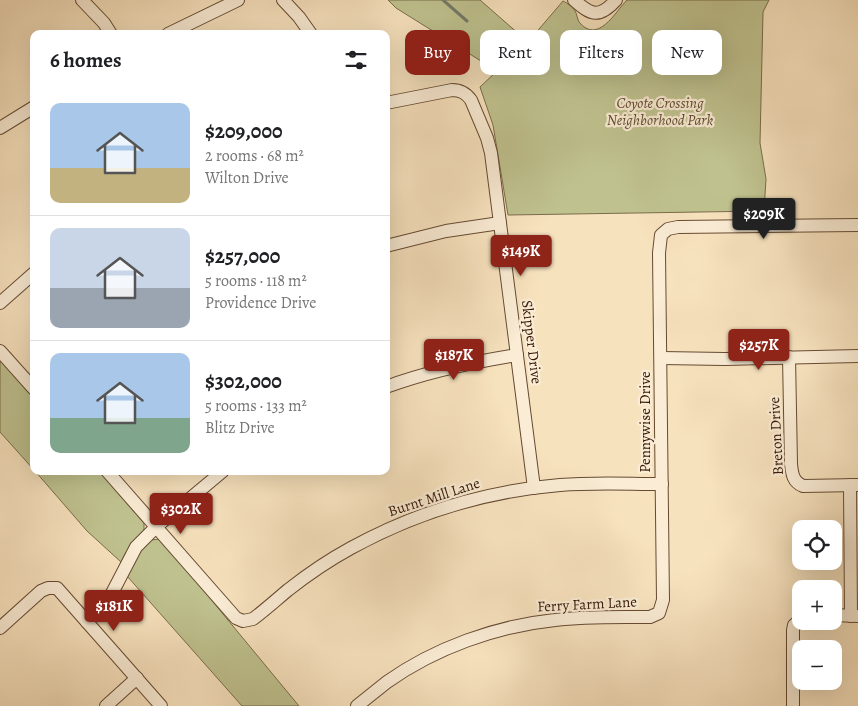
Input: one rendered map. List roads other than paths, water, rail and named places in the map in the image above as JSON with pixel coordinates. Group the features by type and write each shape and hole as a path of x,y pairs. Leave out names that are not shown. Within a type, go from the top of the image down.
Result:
{"street":[{"path":"82,0 108,30"},
{"path":"176,30 238,0"},
{"path":"283,0 299,16 308,30"},
{"path":"574,0 586,11 593,13 603,11 616,0"},
{"name":"Skipper Drive","path":"390,102 452,90 461,91 471,100 487,138 491,153 534,488"},
{"path":"0,128 30,109"},
{"path":"390,245 446,231 500,222"},
{"name":"Pennywise Drive","path":"659,613 663,600 659,244 663,232 678,227 858,225"},
{"path":"0,303 30,277"},
{"path":"0,351 30,385"},
{"path":"390,384 466,364 517,355"},
{"path":"661,358 725,359 858,356"},
{"name":"Breton Drive","path":"789,357 791,464 796,482 810,487 854,485"},
{"path":"110,475 156,527"},
{"path":"87,622 110,597 136,547 156,527 218,475"},
{"name":"Burnt Mill Lane","path":"156,527 236,618 243,621 253,619 288,590 350,548 390,528 444,508 509,491 534,488 597,484 662,484"},
{"path":"854,485 854,616"},
{"path":"0,628 41,591 51,587 60,590 161,706"},
{"name":"Ferry Farm Lane","path":"357,706 408,669 443,651 489,633 554,620 650,617 659,613"},
{"path":"793,630 793,706"},
{"path":"106,706 137,678"}],"waterway":[{"path":"443,0 467,21"}],"park label":[{"name":"Coyote Crossing Neighborhood Park","path":"660,112"}]}
